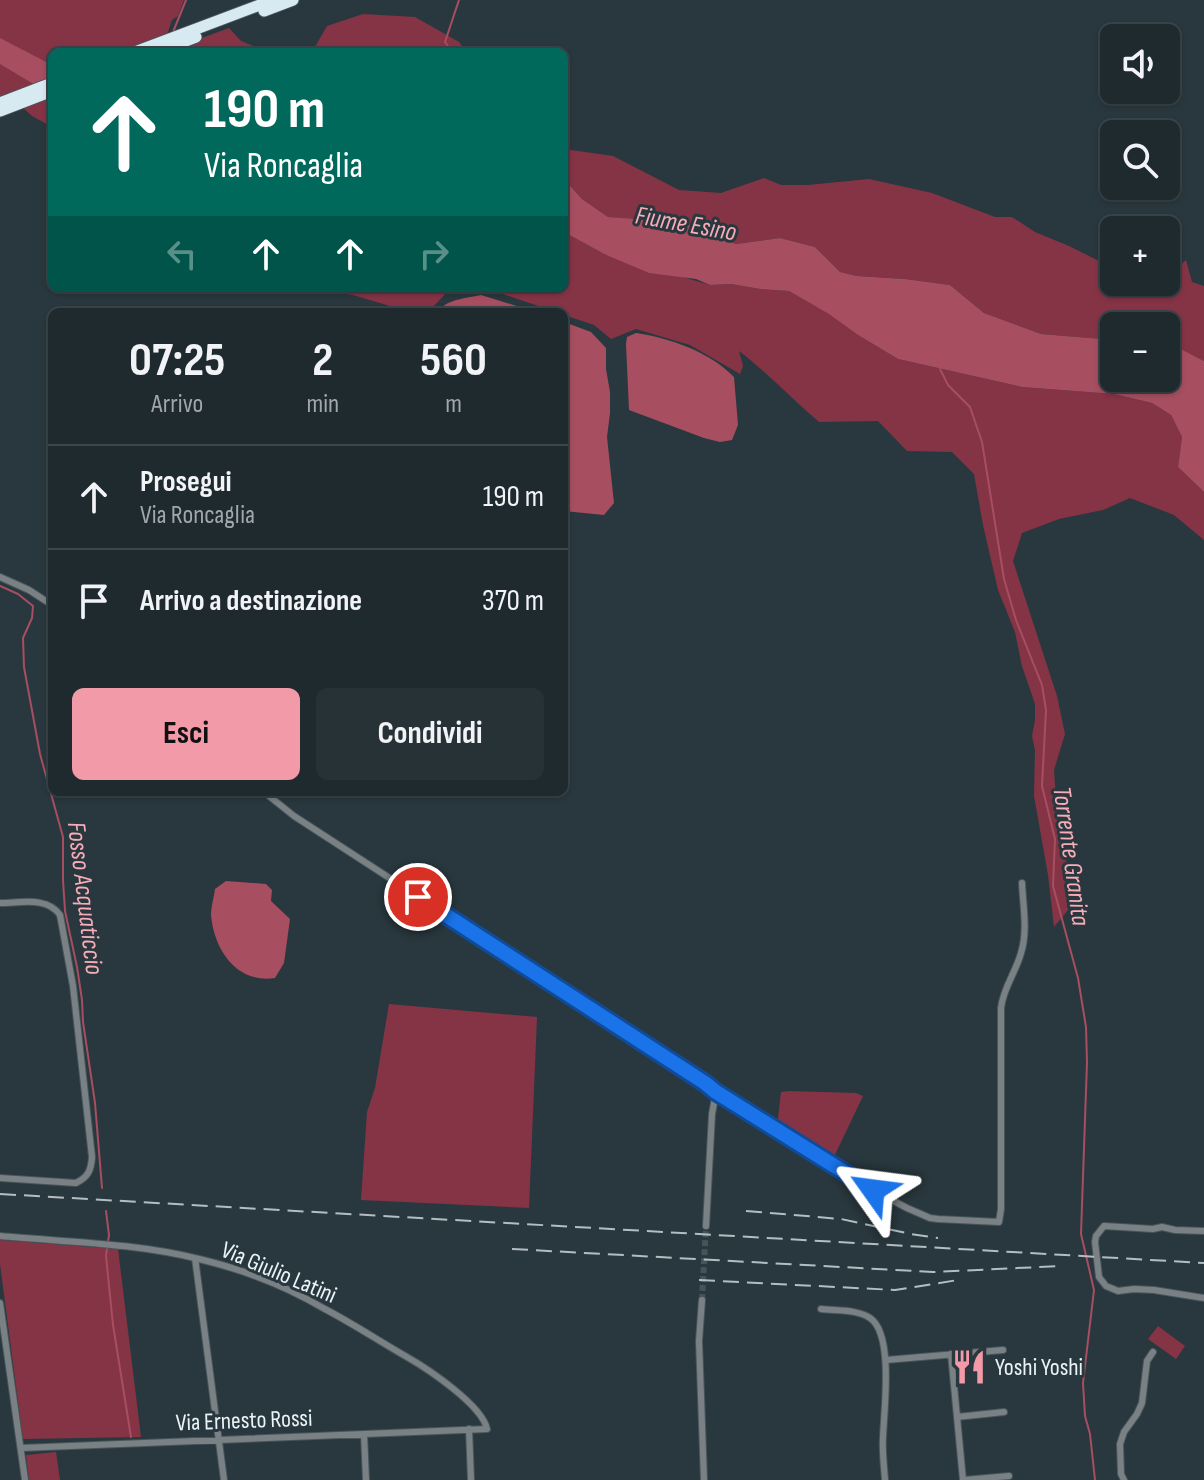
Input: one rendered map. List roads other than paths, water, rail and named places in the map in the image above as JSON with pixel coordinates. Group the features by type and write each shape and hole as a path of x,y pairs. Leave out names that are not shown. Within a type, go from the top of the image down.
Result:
{"highway":[{"path":"166,48 273,0"},
{"path":"147,48 293,0"},
{"path":"3,106 48,85"},
{"path":"3,106 48,92"}],"street":[{"path":"0,577 48,602"},
{"path":"269,796 306,824 858,1182 907,1208 938,1219 999,1222 1001,1008 1024,941 1022,883"},
{"path":"0,903 46,903 55,907 60,915 73,986 92,1157 87,1177 76,1183 0,1178"},
{"path":"706,1226 716,1092"},
{"path":"1204,1231 1104,1226 1095,1242 1099,1277 1112,1290 1154,1290 1204,1298"},
{"name":"Via Giulio Latini","path":"0,1236 147,1249 195,1258 260,1279 321,1306 420,1364 482,1416 487,1429 469,1429"},
{"path":"195,1258 224,1480"},
{"path":"702,1300 699,1341 704,1480"},
{"path":"0,1303 25,1480"},
{"path":"821,1309 856,1313 870,1318 879,1328 886,1360 882,1442 885,1480"},
{"path":"886,1360 1003,1350"},
{"path":"1124,1480 1120,1444 1142,1403 1147,1361 1153,1352"},
{"path":"951,1354 964,1480 1009,1476"},
{"path":"957,1417 1004,1412"},
{"path":"469,1429 471,1480"},
{"name":"Via Ernesto Rossi","path":"21,1448 469,1429"},
{"path":"364,1434 366,1480"}],"water":[{"path":"0,38 48,63 48,93 0,64"},
{"name":"Fiume Esino","path":"568,183 582,199 608,217 686,223 736,244 780,238 815,247 840,272 950,285 984,313 1041,334 1100,339 1100,392 1180,392 1180,349 1204,361 1204,492 1178,467 1182,437 1171,415 1152,403 1114,394 1022,387 898,359 789,291 731,284 710,285 696,279 649,273 568,234"},
{"path":"481,295 523,308 441,308 459,299"},
{"path":"568,323 591,332 606,348 610,392 607,437 614,503 604,515 568,511"},
{"path":"636,333 689,348 713,360 734,377 738,425 732,440 720,442 704,438 629,410 626,344 627,337"},
{"path":"226,881 266,884 272,890 271,901 290,919 284,963 275,978 249,976 230,962 223,952 213,928 211,912 215,889"}],"waterway":[{"path":"173,32 186,0"},
{"path":"449,48 445,42 459,0"},
{"name":"Torrente Granita","path":"940,369 948,385 970,407 982,442 1004,579 1016,620 1042,685 1046,710 1042,786 1055,839 1053,886 1078,978 1086,1027 1081,1234 1094,1290 1083,1383 1095,1480"},
{"name":"Fosso Acquaticcio","path":"0,586 18,594 33,606 32,618 23,638 24,667 48,783"},
{"name":"Fosso Acquaticcio","path":"52,796 63,837 65,911 82,1000 102,1188"},
{"name":"Fosso Acquaticcio","path":"106,1211 108,1242"},
{"name":"Fosso Acquaticcio","path":"107,1248 113,1325 131,1437"}],"tunnel":[{"path":"702,1300 706,1226"}],"railway":[{"path":"0,1194 1204,1263"},
{"path":"746,1211 841,1219 938,1238"},
{"path":"512,1249 933,1272 1061,1266"},
{"path":"699,1280 895,1290 958,1280"}],"place":[{"name":"Yoshi Yoshi","path":"969,1367"}]}
